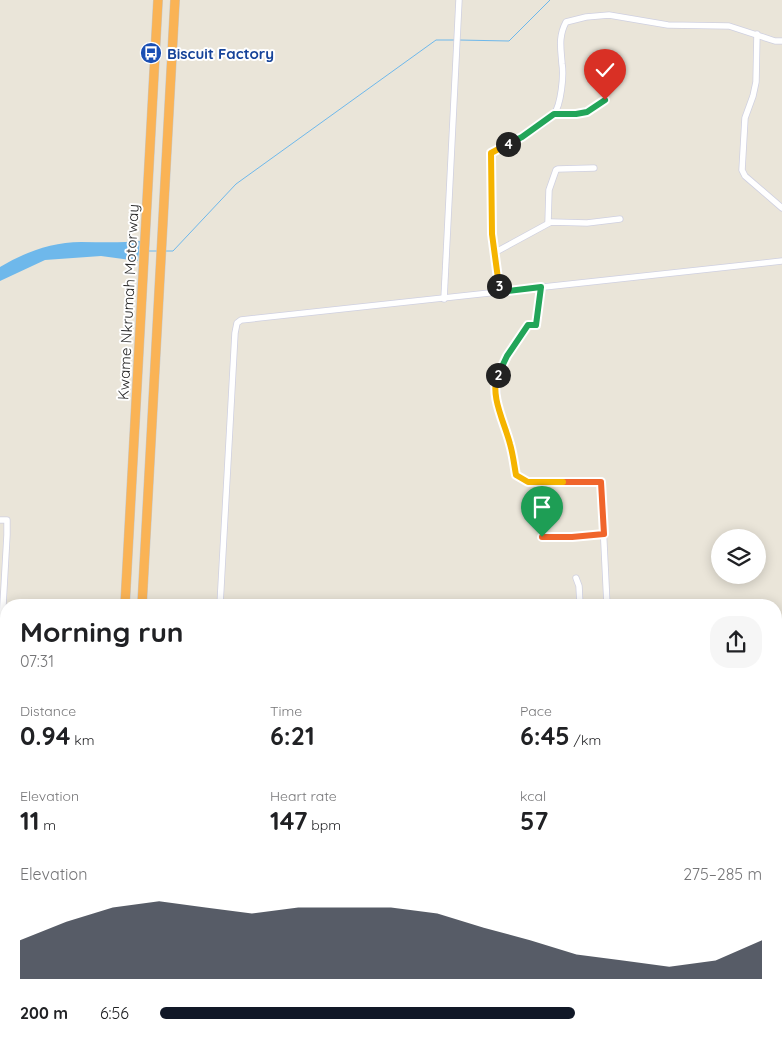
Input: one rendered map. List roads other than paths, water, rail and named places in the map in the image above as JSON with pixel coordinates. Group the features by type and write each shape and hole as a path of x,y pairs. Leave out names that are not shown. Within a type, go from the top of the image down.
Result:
{"highway":[{"name":"Kwame Nkrumah Motorway","path":"125,599 158,0"},
{"name":"Kwame Nkrumah Motorway","path":"142,599 175,0"}],"street":[{"path":"444,299 459,0"},
{"path":"554,114 560,96 563,68 560,40 561,30 566,22 609,16 668,26 729,26 779,41 782,47"},
{"path":"756,34 756,82 745,118 742,170 752,183 782,208"},
{"path":"499,292 492,234 491,153 522,137 554,114 587,112 605,100"},
{"path":"548,223 549,190 556,170 594,168"},
{"path":"494,253 548,223 556,221 587,223 620,219"},
{"path":"220,599 235,333 238,323 245,319 782,261"},
{"path":"541,287 536,325 528,325 507,356 496,380 498,408 510,443 516,475 528,482 601,482 607,599"},
{"path":"0,520 7,520 3,599"},
{"path":"542,537 604,534"},
{"path":"576,578 579,586 580,599"}],"water":[{"path":"140,241 138,261 101,256 45,260 0,281 0,267 29,252 49,246 70,242"}],"waterway":[{"path":"458,40 509,41 550,0"},
{"path":"166,251 173,251 236,184 436,40 454,40"},
{"path":"149,251 157,251"}],"place":[{"name":"Biscuit Factory","path":"151,53"}]}
